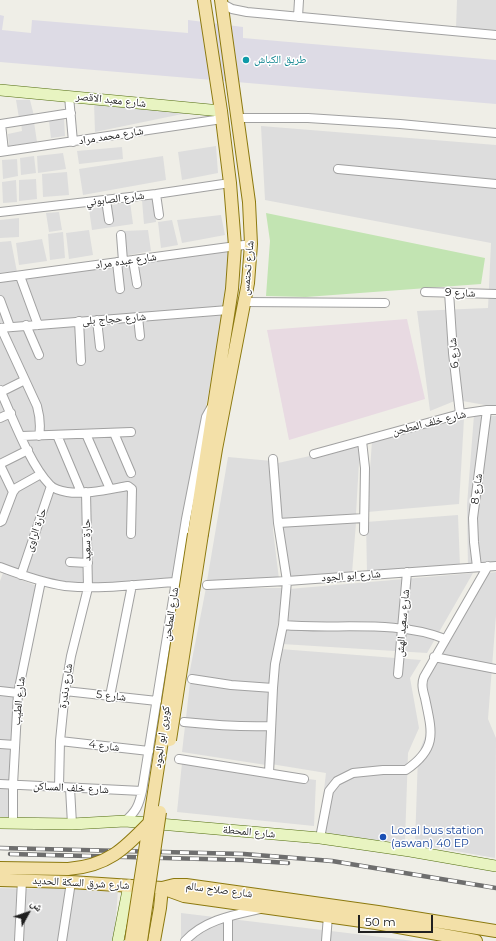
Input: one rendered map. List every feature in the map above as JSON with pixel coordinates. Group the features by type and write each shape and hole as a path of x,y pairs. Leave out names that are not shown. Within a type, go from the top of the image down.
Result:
{"main road":[{"name":"شارع تحتمس","path":"198,534 214,403 235,268 235,246 230,183 222,115 205,4"},
{"name":"شارع تحتمس","path":"198,534 245,302 251,244 249,202 221,4"},
{"name":"شارع معبد الاقصر","path":"0,90 69,96 222,115"},
{"name":"كوبرى ابو الجود","path":"131,941 151,822 175,650 198,534"},
{"name":"كوبرى ابو الجود","path":"140,941 198,534"},
{"name":"شارع المحطة","path":"0,823 72,824 124,821 320,838 410,850 496,866"},
{"path":"0,868 68,869 80,868 94,864 119,852 151,822"},
{"name":"شارع شرق السكة الحديد","path":"0,880 71,882 162,888"},
{"path":"118,941 129,885"},
{"name":"شارع صلاح سالم","path":"162,888 174,885 186,885 228,890 496,931"},
{"path":"154,941 162,888"},
{"name":"شارع صلاح سالم","path":"162,888 184,896 376,923 476,941"}],"street":[{"path":"298,17 299,0"},
{"path":"221,4 239,11 496,35"},
{"path":"69,96 73,142"},
{"path":"2,152 1,124 71,114"},
{"name":"شارع محمد مراد","path":"2,152 73,142 222,115"},
{"path":"237,118 308,118 400,124 496,134"},
{"path":"338,169 496,184"},
{"name":"شارع الصابوني","path":"0,212 156,194 230,183"},
{"path":"156,194 159,215"},
{"path":"106,200 109,220"},
{"path":"120,289 121,235"},
{"name":"شارع عبده مراد","path":"0,278 251,244"},
{"path":"133,260 137,284"},
{"path":"20,276 38,325"},
{"name":"شارع 9","path":"425,292 496,294"},
{"name":"شارع 6","path":"449,292 453,354 460,414"},
{"path":"0,300 10,327"},
{"path":"245,302 385,303"},
{"name":"شارع حجاج بلى","path":"1,328 228,310"},
{"path":"138,317 140,336"},
{"path":"97,320 100,347"},
{"path":"79,321 81,361"},
{"path":"26,326 39,355"},
{"path":"1,328 37,406 41,426 39,436"},
{"path":"25,380 1,391 28,450 41,474 51,486 66,492 84,492 128,486 132,488 131,534"},
{"name":"شارع المطحن","path":"124,821 133,815 139,804 142,791 186,519 206,417 214,403"},
{"name":"شارع 8","path":"477,567 473,536 473,518 487,410"},
{"name":"شارع خلف المطحن","path":"314,454 460,414 496,410"},
{"path":"0,418 11,413"},
{"path":"22,436 131,432"},
{"path":"114,433 131,473"},
{"path":"86,434 110,489"},
{"path":"57,435 84,492"},
{"path":"362,441 365,468 364,531"},
{"path":"13,492 0,465 28,450"},
{"path":"269,773 272,688 275,664 283,626 287,581 278,522 274,459"},
{"path":"0,522 2,521 13,492 20,485 41,474"},
{"name":"حارة الراوى","path":"21,575 51,486"},
{"name":"حارة سعيد","path":"84,492 88,588"},
{"path":"278,522 364,518"},
{"path":"70,562 88,563"},
{"path":"320,838 329,791 337,781 353,773 383,770 406,770 428,749 430,742 430,724 422,681 434,657 492,566"},
{"name":"شارع ابو الجود","path":"207,585 287,581 492,566"},
{"path":"0,568 41,581 64,586 88,588 176,582"},
{"name":"شارع سعيد الهش","path":"398,674 407,572"},
{"name":"شارع الطيب","path":"13,823 13,785 18,693 41,581"},
{"path":"110,696 132,585"},
{"name":"شارع دندرة","path":"59,787 60,741 65,691 72,649 88,588"},
{"path":"283,626 341,626 402,629 433,634 445,639"},
{"path":"434,657 496,669"},
{"path":"192,679 231,685 272,688"},
{"path":"0,691 18,693"},
{"name":"شارع 5","path":"65,691 157,701"},
{"path":"184,722 216,726 271,726"},
{"name":"شارع 4","path":"60,741 149,751"},
{"path":"0,744 15,745"},
{"path":"179,759 304,779"},
{"name":"شارع خلف المساكن","path":"0,784 142,791"},
{"path":"70,788 72,824"},
{"path":"19,941 22,880"},
{"path":"62,941 71,882"},
{"path":"185,941 213,921 267,908"},
{"path":"326,941 328,916"},
{"path":"228,917 228,941"}],"shaded area":[{"path":"457,0 496,0 496,30 456,28"},
{"name":"طريق الكباش","path":"0,15 4,16 2,30 31,33 32,20 188,33 188,20 243,27 243,38 496,60 496,104 0,62"},
{"path":"16,100 30,100 34,116 19,118"},
{"path":"94,103 192,112 95,132"},
{"path":"64,119 65,136 51,138 49,121"},
{"path":"34,122 37,142 9,146 8,134 22,131 21,123"},
{"path":"261,126 496,145 496,407 457,400 430,411 417,311 488,308 491,243 265,200"},
{"path":"216,146 218,173 182,180 178,152"},
{"path":"122,147 123,159 79,164 77,151"},
{"path":"63,153 66,169 38,173 37,156"},
{"path":"34,156 36,173 21,175 20,158"},
{"path":"163,156 166,180 83,195 79,169"},
{"path":"17,159 18,176 3,179 2,160"},
{"path":"67,172 69,195 43,197 42,174"},
{"path":"36,179 37,199 19,201 19,180"},
{"path":"16,180 17,202 3,203 2,182"},
{"path":"154,198 156,222 144,224 142,200"},
{"path":"130,202 133,224 92,230 89,209"},
{"path":"59,212 62,230 49,232 46,213"},
{"path":"221,215 225,235 182,243 177,220"},
{"path":"19,218 19,237 0,238 0,220"},
{"path":"172,220 178,245 161,248 158,222"},
{"path":"89,230 93,255 69,259 66,233"},
{"path":"148,230 151,251 124,256 123,231"},
{"path":"63,232 65,258 50,260 48,234"},
{"path":"42,239 47,261 19,265 16,243"},
{"path":"11,241 17,272 0,273 0,242"},
{"path":"232,251 226,305 174,580 95,585 49,581 0,564 0,280 151,259"},
{"path":"407,319 425,399 289,440 267,330"},
{"path":"474,415 496,416 496,566 468,569 467,505"},
{"path":"464,419 459,504 367,512 372,441"},
{"path":"360,445 356,514 280,521 278,463"},
{"path":"228,457 272,461 273,530 279,579 207,581"},
{"path":"458,515 460,567 367,572 366,522"},
{"path":"356,523 352,573 289,579 281,525"},
{"path":"496,572 496,615 488,719 496,738 495,858 415,844 418,755 428,729 420,679 479,574"},
{"path":"3,573 37,586 15,689 0,688 0,581"},
{"path":"473,573 427,653 282,644 289,589"},
{"path":"206,588 283,588 269,686 189,675"},
{"path":"280,649 421,660 410,678 419,728 408,753 405,841 383,841 319,832 326,773 271,764"},
{"path":"190,683 270,691 266,765 182,752"},
{"path":"0,695 15,696 12,741 0,740"},
{"path":"0,747 12,749 10,781 0,780"},
{"path":"182,763 316,780 314,826 177,812"},
{"path":"0,788 9,788 8,819 0,819"},
{"path":"76,885 118,890 114,941 0,941 0,888 27,889"},
{"path":"181,913 414,941 181,941"}],"green space":[{"path":"266,213 485,258 481,284 306,297 266,296 270,241"}],"railway":[{"path":"0,848 244,854 332,861 496,888"},
{"path":"10,854 243,860 288,863"}],"place":[{"name":"طريق الكباش","path":"246,60"},
{"name":"Local bus station (aswan) 40 EP","path":"383,837"}]}
